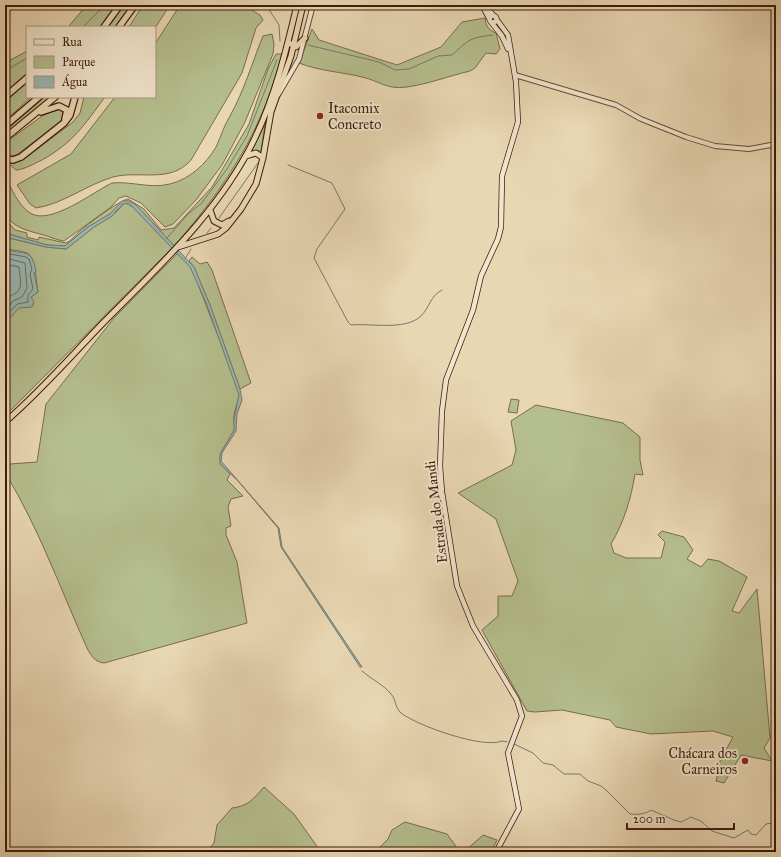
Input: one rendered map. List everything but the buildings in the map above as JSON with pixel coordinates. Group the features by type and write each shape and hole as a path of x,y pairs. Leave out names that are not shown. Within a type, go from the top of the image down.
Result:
{"highway":[{"path":"105,26 120,5"},
{"path":"120,26 136,5"},
{"path":"5,422 176,249 210,210 246,156 271,100 290,36 297,5"},
{"path":"176,249 218,234 226,228 256,184 263,158 271,112 278,95 304,5"},
{"path":"290,36 293,46"},
{"path":"293,46 298,46 305,38"},
{"path":"5,97 26,79"},
{"path":"23,111 33,98"},
{"path":"5,126 38,98"},
{"path":"8,136 54,98"},
{"path":"5,159 12,160 20,157 61,125 70,116 75,98"},
{"path":"37,113 56,106 62,107 68,113 61,125"},
{"path":"246,156 256,153 263,158"},
{"path":"210,210 214,221 222,225 234,218"}],"main road":[{"name":"Estrada do Mandi","path":"483,5 496,18 508,35 515,76 518,122 502,176 501,227 498,239 481,276 473,310 446,380 442,411 440,466 442,492 458,586 473,626 517,700 522,716 519,728 509,746 508,755 519,809 496,852"},
{"name":"Estrada do Mandi","path":"483,5 491,21 504,39 513,60"},
{"path":"491,21 490,17 496,18"}],"street":[{"path":"278,95 296,64 305,38 313,5"},
{"path":"515,76 616,105 642,119 686,137 715,146 749,149 776,144"}],"green space":[{"path":"87,5 118,5 102,26 69,26"},
{"path":"124,5 134,5 118,26 109,26"},
{"path":"143,5 170,5 156,26 130,26"},
{"path":"180,5 243,5 260,15 263,20 256,28 242,73 191,160 183,167 174,172 164,174 123,175 113,177 103,180 56,203 36,208 30,204 17,185 71,154 114,98 156,98 156,42"},
{"path":"485,18 488,27 491,31 496,33 500,49 496,54 486,53 475,68 470,71 423,84 400,88 388,86 362,77 314,68 299,63 312,29 319,40 397,65 441,47 462,22"},
{"path":"272,34 274,44 273,54 245,122 222,165 196,200 173,224 165,227 141,203 126,196 119,198 111,207 64,241 27,230 11,222 6,209 5,177 22,206 30,213 38,216 60,212 112,183 155,186 177,182 191,175 202,165 216,147 226,123 240,97 263,36"},
{"path":"26,52 26,78 5,95 5,63"},
{"path":"276,54 282,54 274,82 253,133 226,179 210,202 174,246 136,205 126,201 110,214 88,227 65,246 47,245 5,233 5,219 15,230 27,233 27,237 38,240 39,237 66,243 118,203 128,199 144,209 161,230 174,228 212,187 249,124 268,69"},
{"path":"26,82 26,98 30,98 5,121 5,100"},
{"path":"44,98 51,98 5,136 5,131"},
{"path":"84,98 104,98 78,132 53,153 23,169 16,170 9,164 5,164 20,161 28,156 73,122 80,113"},
{"path":"59,108 64,114 61,121 18,154 13,156 5,156 5,143 42,116"},
{"path":"266,118 261,151 251,151"},
{"path":"125,203 133,207 172,248 5,416 5,321 7,321 19,307 28,307 31,297 38,292 34,264 30,255 24,252 5,248 5,237 46,247 66,249 94,227 112,216"},
{"path":"178,253 190,266 194,274 239,390 239,398 234,414 235,429 220,457 224,468 230,474 227,480 243,496 231,499 228,507 231,526 226,528 226,535 237,562 247,623 104,663 98,661 90,654 29,516 6,474 10,464 37,462 46,404 114,318"},
{"path":"192,257 200,264 207,262 212,270 251,383 240,389 210,305 194,267 189,261"},
{"path":"511,399 519,400 517,413 508,412"},
{"path":"536,405 623,423 640,437 640,460 643,475 635,474 626,510 620,527 611,544 614,553 626,558 661,558 665,542 658,535 662,531 684,537 693,550 687,559 701,567 708,559 719,561 747,577 732,611 739,613 757,589 770,738 764,748 772,761 741,755 724,783 716,781 720,761 733,737 713,731 651,734 616,727 610,720 562,710 535,712 527,711 482,630 498,616 498,596 512,596 518,581 496,519 458,493 512,465 516,450 511,421"},
{"path":"264,787 294,814 321,852 206,852 214,843 217,825 232,808 247,804"},
{"path":"405,822 447,834 460,852 397,852 396,850 377,850 388,839 392,830"},
{"path":"483,835 497,840 491,852 464,852"}],"water":[{"path":"122,201 129,201 136,205 194,267 210,305 240,389 242,400 237,414 236,431 222,453 221,461 279,528 282,547 362,667 360,667 281,547 278,528 238,481 220,464 220,454 234,430 234,419 239,395 206,302 190,267 129,203 122,204 112,216 94,227 66,249 46,247 5,237 5,233 47,245 65,246 88,227 110,214"},
{"path":"5,248 11,251 25,253 31,258 36,271 34,273 38,292 31,297 34,302 32,307 19,308 7,321 5,321"}],"waterway":[{"path":"84,26 105,5"},
{"path":"266,5 279,25 280,41"},
{"path":"308,45 379,62 395,70 409,69 438,56 452,55 474,38 493,35"},
{"path":"5,71 26,59"},
{"path":"166,239 189,213 201,204 227,169 247,136 277,60"},
{"path":"219,218 258,163"},
{"path":"288,165 332,183 345,209 317,249 314,258 351,325 397,325 414,321 424,313 432,298 442,290"},
{"path":"207,233 211,228"},
{"path":"185,259 191,249"},
{"path":"362,671 393,696 401,713 421,724 435,730 466,739 493,743 502,741 507,742"},
{"path":"514,744 533,753 543,763 553,765 564,774 580,774 588,781 601,786 630,814 641,814 651,810 681,822 691,817 701,821 712,831 734,838 748,830 751,834 756,835 766,824 772,823 776,826"}],"place":[{"name":"Itacomix Concreto","path":"320,116"},
{"name":"Chácara dos Carneiros","path":"745,761"}]}
